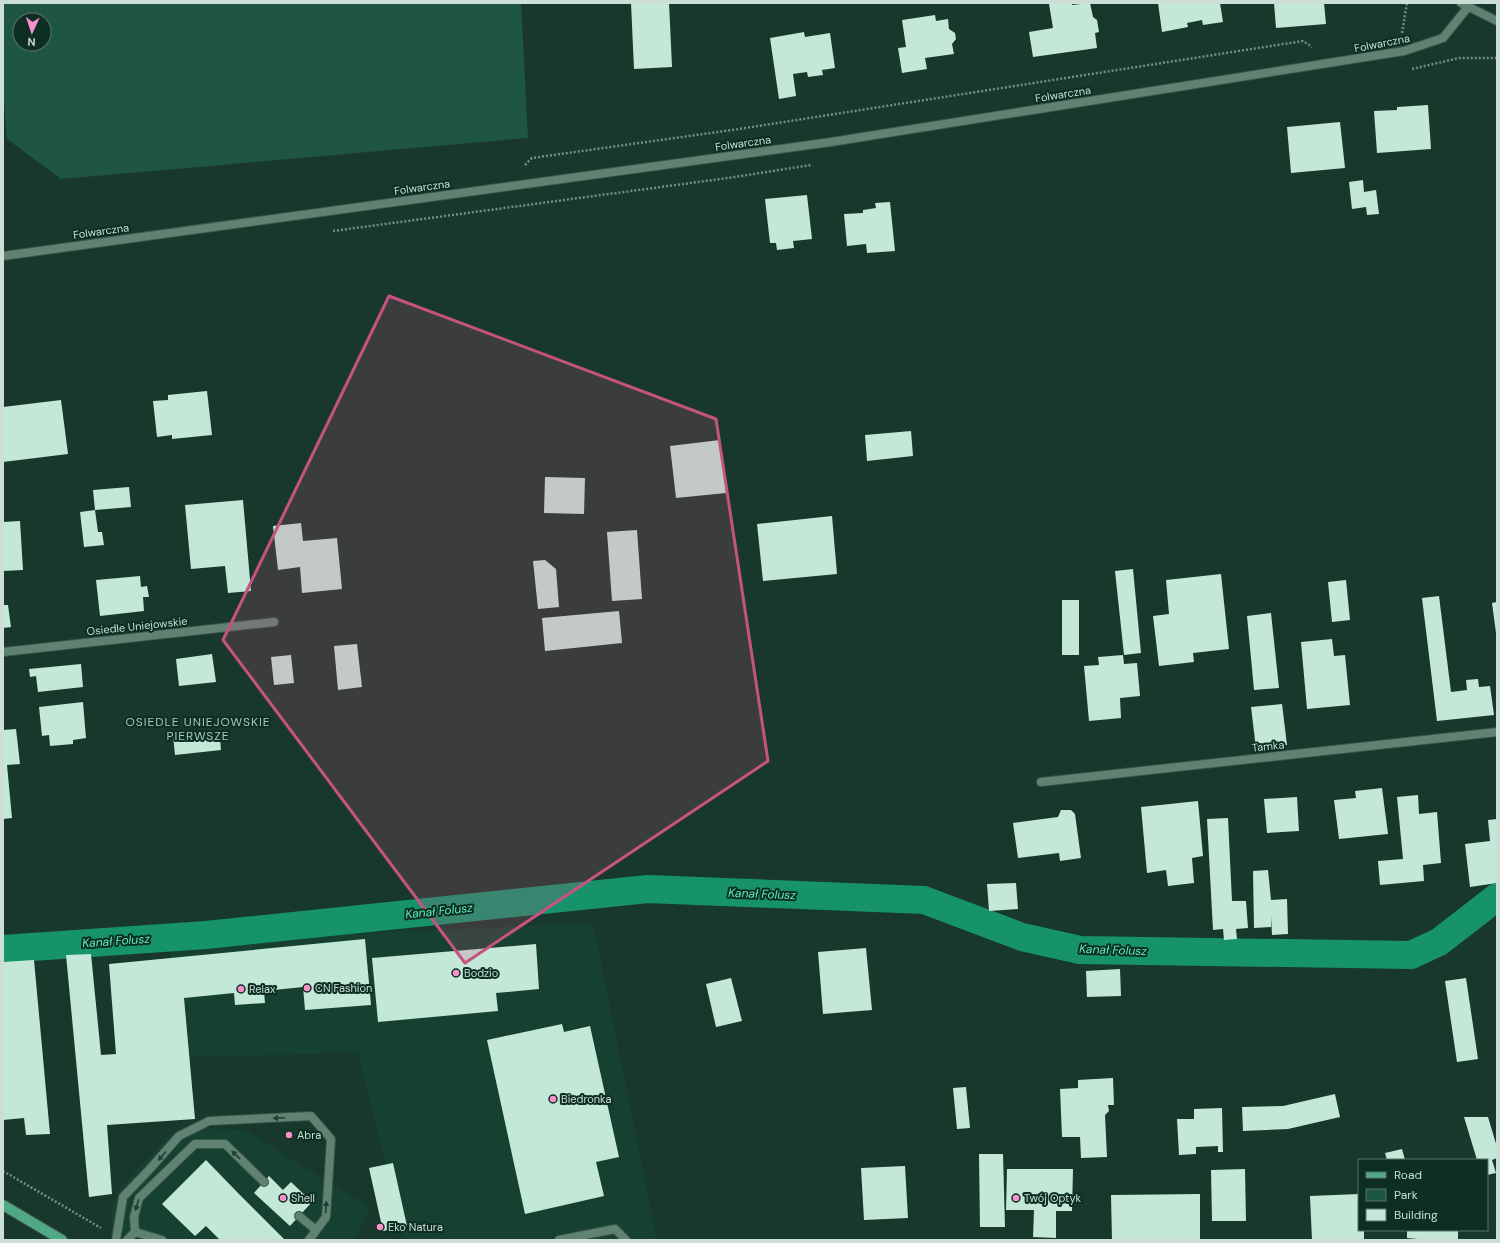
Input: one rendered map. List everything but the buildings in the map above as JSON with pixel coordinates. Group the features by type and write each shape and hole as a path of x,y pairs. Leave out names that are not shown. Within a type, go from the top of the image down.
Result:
{"main road":[{"path":"3,1205 62,1240"}],"street":[{"path":"1464,5 1497,21"},
{"name":"Folwarczna","path":"3,256 832,142 1404,51 1443,38 1464,5"},
{"name":"Osiedle Uniejowskie","path":"3,652 274,622"},
{"name":"Tamka","path":"1041,782 1497,732"},
{"path":"116,1240 123,1197 179,1136 209,1121 311,1116 331,1139 326,1217 309,1240"},
{"path":"127,1240 135,1232 134,1217 139,1198 195,1144 225,1144 264,1182"},
{"path":"299,1216 316,1230"},
{"path":"559,1240 615,1229 626,1240"},
{"path":"135,1232 162,1240"}],"path":[{"path":"1402,33 1407,3"},
{"path":"523,168 532,158 739,129 1303,41 1313,48"},
{"path":"3,1171 101,1228"}],"highlighted area":[{"path":"389,296 716,419 768,761 465,963 223,640"}],"shaded area":[{"path":"593,923 657,1240 405,1240 358,1053 169,1057 170,942"},
{"path":"193,1128 245,1130 371,1208 354,1240 131,1240 110,1228 113,1207 121,1187 172,1133"}],"green space":[{"path":"3,3 521,3 528,138 61,179 7,139 3,88"}],"waterway":[{"name":"Kanał Folusz","path":"3,949 206,935 648,889 924,900 1022,937 1080,950 1411,955 1439,942 1497,897"}],"place":[{"name":"Bodzio","path":"456,973"},
{"name":"CN Fashion","path":"307,988"},
{"name":"Relax","path":"241,989"},
{"name":"Biedronka","path":"553,1099"},
{"name":"Abra","path":"289,1135"},
{"name":"Shell","path":"283,1198"},
{"name":"Twój Optyk","path":"1016,1198"},
{"name":"Eko Natura","path":"380,1227"}],"district":[{"name":"OSIEDLE UNIEJOWSKIE PIERWSZE","path":"198,729"}]}
